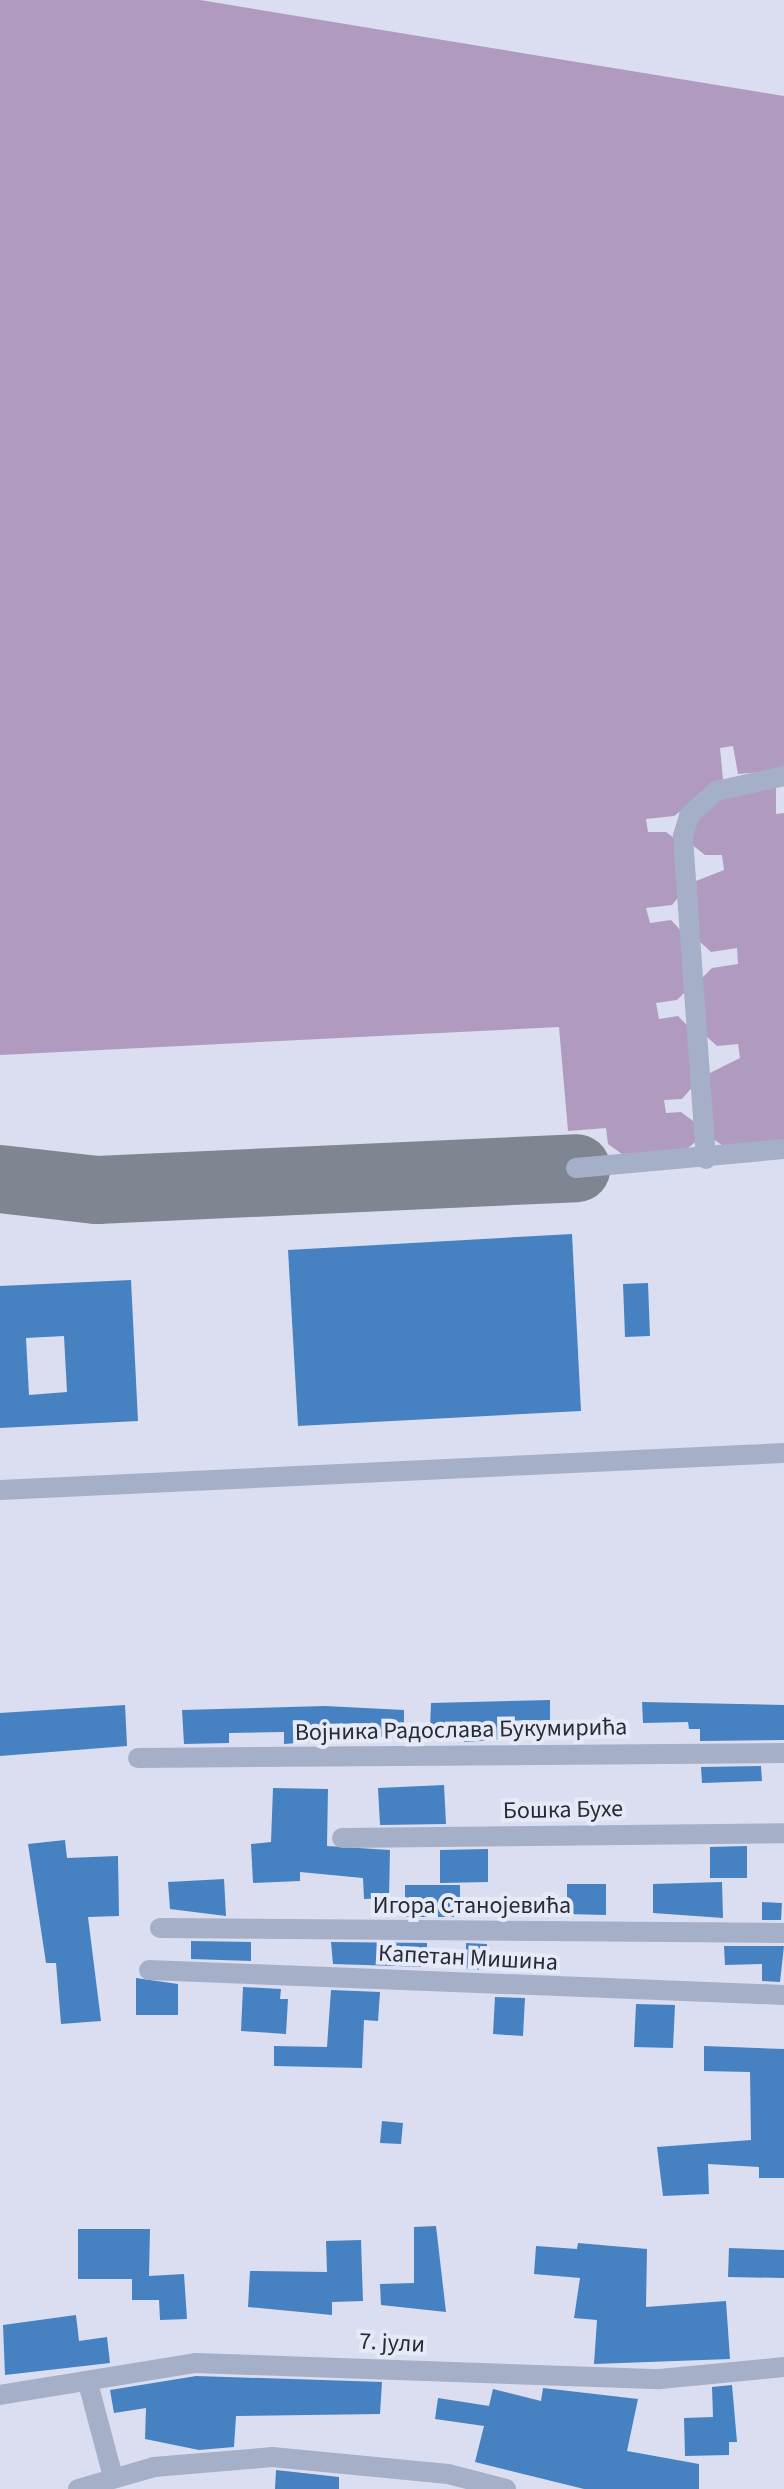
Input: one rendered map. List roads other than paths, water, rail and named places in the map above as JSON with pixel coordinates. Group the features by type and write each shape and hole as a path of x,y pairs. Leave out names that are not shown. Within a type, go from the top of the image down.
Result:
{"street":[{"path":"706,1159 683,836 689,816 716,791 784,776"},
{"path":"576,1168 706,1159 784,1149"},
{"path":"0,1490 784,1453"},
{"name":"Војника Радослава Букумирића","path":"138,1758 784,1753"},
{"name":"Бошка Бухе","path":"342,1838 784,1833"},
{"name":"Игора Станојевића","path":"160,1928 784,1933"},
{"name":"Капетан Мишина","path":"149,1970 784,1995"},
{"name":"7. јули","path":"0,2395 88,2383 195,2363 660,2379 784,2367"},
{"path":"88,2383 113,2477"},
{"path":"78,2489 113,2477 272,2457 448,2474 506,2489"}]}
